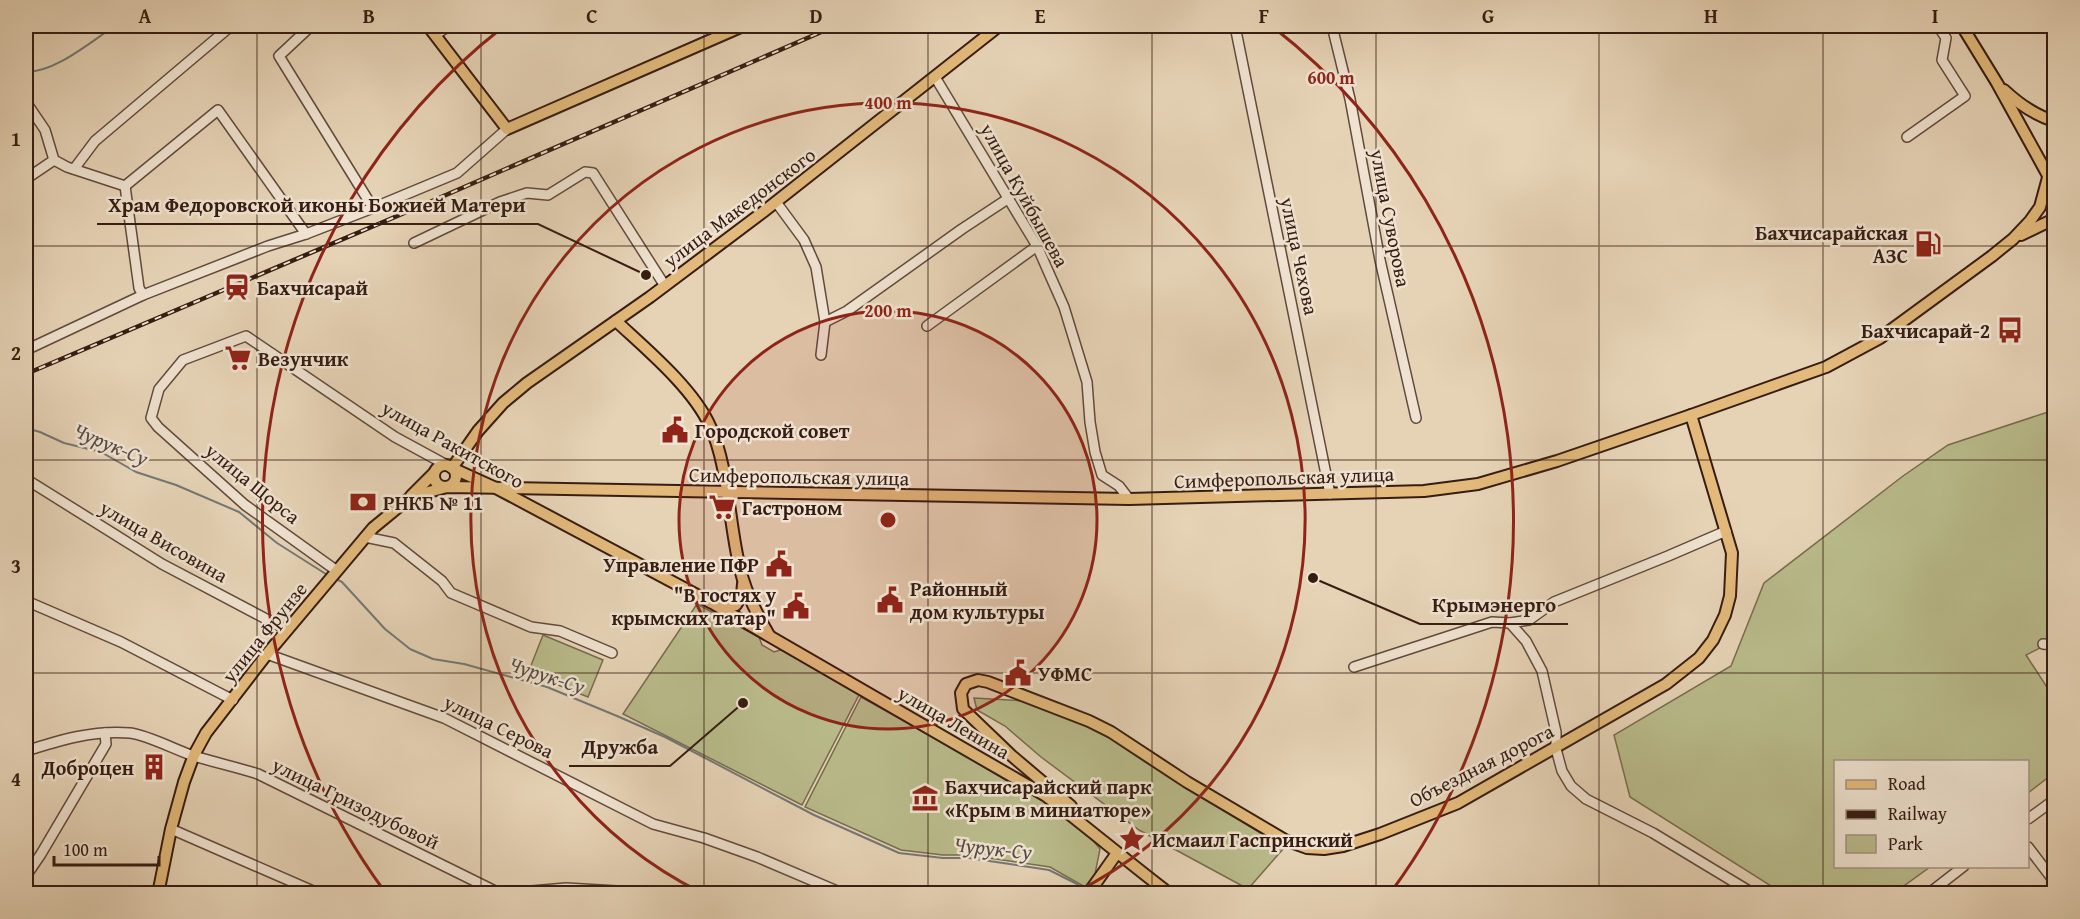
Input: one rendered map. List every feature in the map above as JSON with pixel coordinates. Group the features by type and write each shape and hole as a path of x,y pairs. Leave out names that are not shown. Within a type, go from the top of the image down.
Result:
{"main road":[{"path":"431,30 507,129 743,26"},
{"name":"улица Македонского","path":"452,468 478,431 527,382 665,286 776,202 999,26"},
{"path":"1962,26 2052,179"},
{"path":"1997,83 2021,105 2044,118 2055,121"},
{"name":"Симферопольская улица","path":"496,488 1129,499 1424,491 1478,484 1557,461 1691,416 1826,367 1880,338 2013,239 2040,207 2052,179 2055,155"},
{"name":"Симферопольская улица","path":"2013,239 2055,219"},
{"path":"616,321 654,356 702,410 711,427 718,447 743,580 755,612 769,635"},
{"name":"Объездная дорога","path":"1095,833 1076,811 1012,756 963,709 962,693 966,684 978,680 988,682 1089,721 1111,732 1187,782 1285,840 1307,848 1324,849 1343,846 1380,834 1458,802 1666,684 1699,658 1713,640 1725,615 1730,596 1732,553 1691,416"},
{"path":"407,500 434,473 442,466 452,468 456,477 453,484 447,487 437,484 434,473"},
{"name":"улица Ракитского","path":"452,468 496,488 769,635"},
{"name":"улица Фрунзе","path":"158,894 171,829 194,755 206,733 267,654 373,528 407,500 447,487 496,488"},
{"path":"712,603 727,607 736,604 742,595 743,580"},
{"name":"улица Ленина","path":"769,635 1046,796 1170,894"},
{"path":"1089,891 1117,853"}],"street":[{"path":"74,169 95,141 231,26"},
{"path":"311,26 279,56 373,208"},
{"path":"431,30 449,26"},
{"name":"улица Чехова","path":"1235,26 1330,494"},
{"name":"улица Суворова","path":"1332,26 1350,99 1380,260 1416,418"},
{"path":"1907,137 1965,96 1942,60 1946,38 1938,26"},
{"name":"улица Куйбышева","path":"934,77 1037,246 1064,307 1087,382 1090,422 1102,475 1119,486 1129,499"},
{"path":"26,102 45,130 54,160 125,186"},
{"path":"125,186 218,110 306,234"},
{"path":"26,350 143,295 373,208 457,173 507,129"},
{"path":"26,180 54,160"},
{"path":"414,243 500,202 527,194 548,195 585,172 593,173 665,286"},
{"path":"125,186 139,288 143,295"},
{"path":"825,322 846,311 1009,198"},
{"path":"776,202 795,226 812,256 825,322 821,355"},
{"path":"927,326 1037,246"},
{"name":"улица Ракитского","path":"151,418 159,389 183,360 246,336 416,449 452,468"},
{"name":"улица Щорса","path":"151,418 244,505 337,571"},
{"path":"416,449 428,461 434,473"},
{"name":"улица Висовина","path":"26,479 162,564 287,630"},
{"path":"1354,667 1492,622 1510,623 1529,620 1554,602 1726,531"},
{"path":"365,537 394,543 442,580 451,593 531,627 560,632 612,653"},
{"path":"26,601 121,642 232,700"},
{"path":"1526,641 1529,620"},
{"path":"1510,623 1526,641 1542,671 1556,732 1556,748 1562,771 1571,786 1586,799 1653,833 1754,894"},
{"path":"2043,644 2055,645"},
{"name":"улица Серова","path":"267,654 444,718 653,824 704,838 757,857 844,894"},
{"path":"26,876 106,744 105,733"},
{"name":"улица Гризодубовой","path":"26,751 72,737 105,733 133,733 194,755 258,774 498,893"},
{"path":"2029,818 2055,800"},
{"path":"171,829 320,894"},
{"path":"2029,848 2055,881"},
{"path":"1928,894 1963,868"},
{"path":"472,880 476,886 475,894"},
{"path":"498,893 566,888 668,894"}],"green space":[{"path":"2054,410 2054,641 2026,655 2054,698 2054,773 2029,792 2029,760 1834,760 1834,868 1929,868 1894,893 1782,893 1630,797 1614,735 1731,666 1764,583 1903,476 1948,445"},
{"path":"697,604 759,637 762,645 774,652 783,649 861,691 802,805 623,714"},
{"path":"543,635 603,660 588,697 528,673"},
{"name":"Бахчисарайский парк «Крым в миниатюре»","path":"861,697 1027,790 1074,822 1100,849 1095,874 1085,887 1050,867 968,855 943,855 901,850 805,807"},
{"path":"974,698 1025,701 1092,726 1284,848 1248,889 1139,830 1041,757 1005,726 977,710"}],"waterway":[{"path":"26,72 37,71 61,62 115,26"},
{"name":"Чурук-Су","path":"26,428 64,443 101,452 136,472 176,485 239,512 277,543 329,576"},
{"name":"Чурук-Су","path":"334,578 342,582 385,629 410,649 433,659 464,664 547,687 617,716 665,737 814,815 899,853 943,858 969,858 1049,870 1077,884 1086,892"}],"railway":[{"path":"26,374 835,26"}],"place":[{"name":"Бахчисарайская АЗС","path":"1928,244"},
{"name":"Xрам Федоровской иконы Божией Матери","path":"646,275"},
{"name":"Бахчисарай","path":"237,287"},
{"name":"Бахчисарай-2","path":"2010,330"},
{"name":"Везунчик","path":"238,358"},
{"name":"Городской совет","path":"675,430"},
{"name":"РНКБ № 11","path":"363,502"},
{"name":"Гастроном","path":"722,507"},
{"name":"Управление ПФР","path":"779,564"},
{"name":"Крымэнерго","path":"1313,578"},
{"name":"Районный дом культуры","path":"890,600"},
{"name":"\"В гостях у крымских татар\"","path":"796,606"},
{"name":"УФМС","path":"1018,673"},
{"name":"Дружба","path":"743,703"},
{"name":"Доброцен","path":"154,767"},
{"name":"Бахчисарайский парк «Крым в миниатюре»","path":"925,798"},
{"name":"Исмаил Гаспринский","path":"1132,839"}]}
